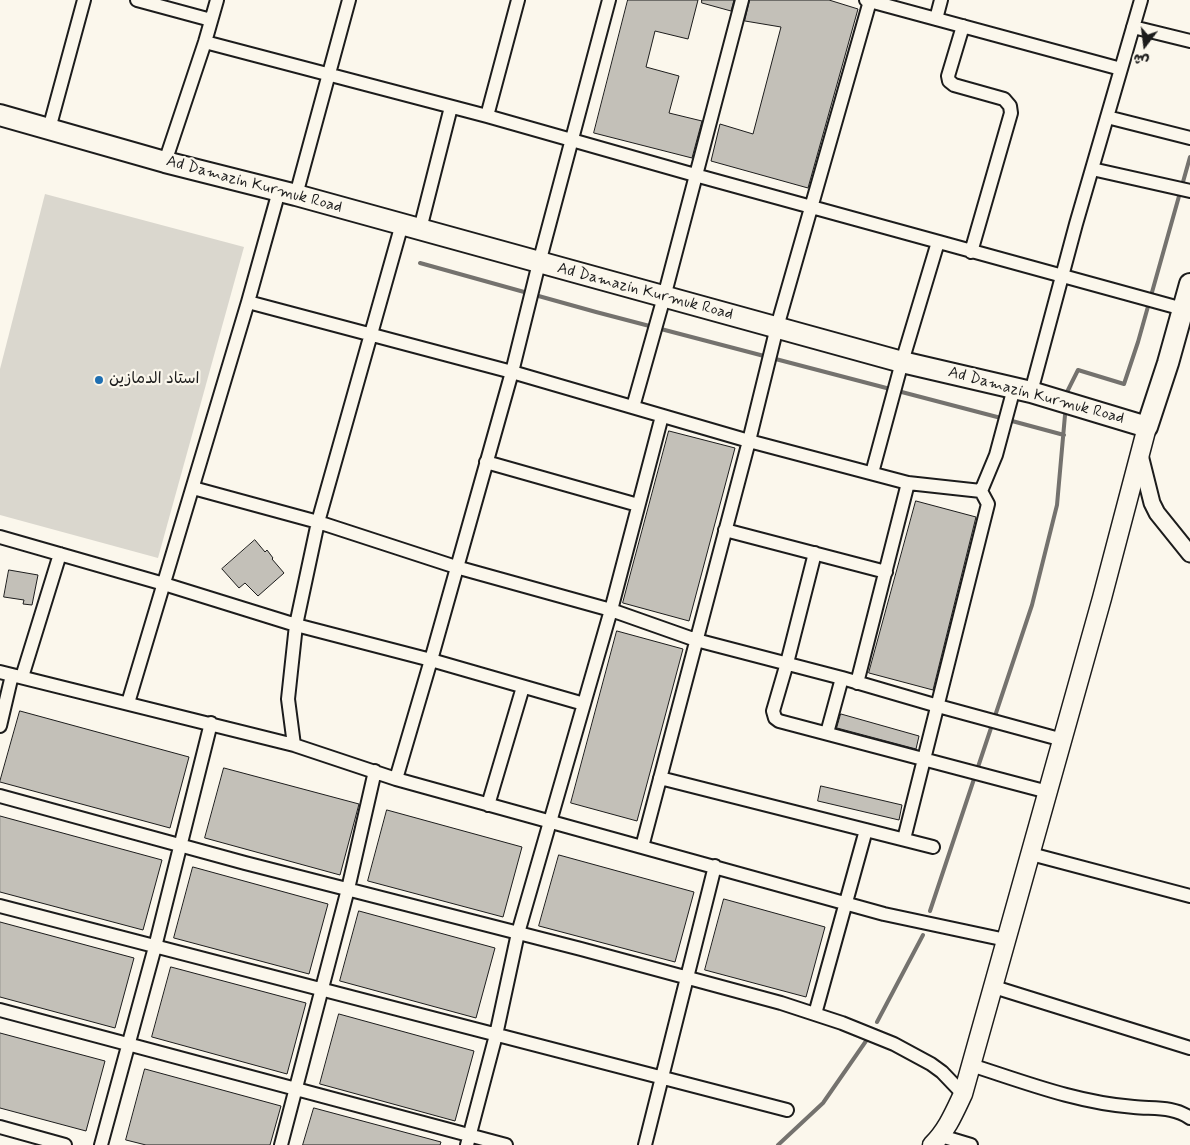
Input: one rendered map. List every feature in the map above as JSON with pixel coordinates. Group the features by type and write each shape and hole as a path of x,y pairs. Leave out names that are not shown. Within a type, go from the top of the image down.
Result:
{"highway":[{"name":"Ad Damazin Kurmuk Road","path":"1,119 49,129 165,162 287,193 902,362 1023,390 1147,427 1190,284"}],"main road":[{"path":"937,1140 951,1120 963,1094 1063,740 1147,427"}],"street":[{"path":"49,129 84,0"},
{"path":"137,0 211,20"},
{"path":"165,162 217,0"},
{"path":"128,703 248,302 328,74 349,0"},
{"path":"487,116 518,0"},
{"path":"396,778 512,372 609,0"},
{"path":"633,407 742,0"},
{"path":"936,19 941,0"},
{"path":"981,491 1023,390 1063,276 1141,0"},
{"path":"642,847 749,441 777,327 868,1 1122,69"},
{"path":"963,26 948,81 954,85 1004,99 1010,106 1011,113 971,252"},
{"path":"1133,28 1190,41"},
{"path":"205,42 487,116 971,252 1183,309"},
{"path":"294,745 288,699 296,625 318,522 371,335 411,227 451,107"},
{"path":"1108,117 1190,138"},
{"path":"1092,169 1190,191"},
{"path":"872,473 902,362 938,242"},
{"path":"248,302 512,372 749,441 908,483 981,491"},
{"path":"468,1140 496,1035 518,933 611,610 662,416"},
{"path":"1140,455 1152,504 1190,554"},
{"path":"486,462 638,505"},
{"path":"858,683 908,483"},
{"path":"192,488 318,522 456,567 611,610 696,640 787,663 1063,740"},
{"path":"904,839 988,504 981,491"},
{"path":"725,530 886,572"},
{"path":"0,537 164,584 296,625 431,660 584,704"},
{"path":"815,553 773,711 775,718 779,721 1048,792"},
{"path":"0,726 11,675 60,554"},
{"path":"11,675 294,745 488,805 714,866 845,904 1006,940"},
{"path":"827,733 842,678"},
{"path":"488,805 523,687"},
{"path":"101,1145 155,947 211,723"},
{"path":"281,1145 348,888 375,771"},
{"path":"660,778 933,847"},
{"path":"0,796 816,1014 894,1044 931,1064 942,1072 963,1094"},
{"path":"816,1014 866,830"},
{"path":"1031,854 1190,896"},
{"path":"645,1145 688,979 714,866"},
{"path":"0,906 787,1110"},
{"path":"994,987 1190,1048"},
{"path":"0,1010 296,1089 468,1140 506,1145"},
{"path":"971,1065 1069,1097 1114,1106 1171,1109 1190,1118"},
{"path":"0,1127 65,1145"},
{"path":"937,1140 970,1145"}],"shaded area":[{"path":"45,194 244,247 158,558 0,515 0,369"}],"building":[{"path":"628,0 698,0 688,39 655,31 646,67 679,76 669,113 702,121 692,158 594,133"},
{"path":"702,0 734,0 731,11 702,3"},
{"path":"750,0 829,0 858,9 808,188 711,161 720,124 753,134 781,27 745,21"},
{"path":"669,431 735,448 689,621 623,603"},
{"path":"916,501 976,517 933,690 869,673"},
{"path":"255,540 265,552 267,550 284,573 258,596 245,583 239,588 222,569"},
{"path":"9,570 38,575 32,605 23,604 24,600 4,597"},
{"path":"617,631 683,649 637,821 571,803"},
{"path":"20,711 189,757 170,828 0,782"},
{"path":"841,714 919,736 916,749 837,728"},
{"path":"224,768 359,804 340,875 205,838"},
{"path":"821,786 902,805 899,820 818,801"},
{"path":"387,810 522,847 503,917 368,881"},
{"path":"0,816 162,860 143,930 0,892"},
{"path":"559,855 694,892 675,962 539,926"},
{"path":"193,867 328,904 309,974 174,938"},
{"path":"724,899 825,927 806,997 705,970"},
{"path":"359,911 495,948 476,1018 340,981"},
{"path":"0,922 134,958 115,1028 0,997"},
{"path":"171,967 306,1003 287,1074 152,1037"},
{"path":"339,1014 474,1051 455,1121 320,1084"},
{"path":"0,1033 105,1061 86,1131 0,1108"},
{"path":"145,1069 281,1106 270,1145 146,1145 126,1140"},
{"path":"314,1108 441,1142 440,1145 303,1145"}],"waterway":[{"path":"1067,392 1078,370 1124,384 1138,342 1190,157"},
{"path":"420,263 596,312 1001,418"},
{"path":"930,911 1032,605 1057,505 1065,415"},
{"path":"1012,421 1064,435"},
{"path":"877,1022 923,935"},
{"path":"778,1145 823,1103 866,1041"}],"place":[{"name":"استاد الدمازين","path":"99,380"}]}
